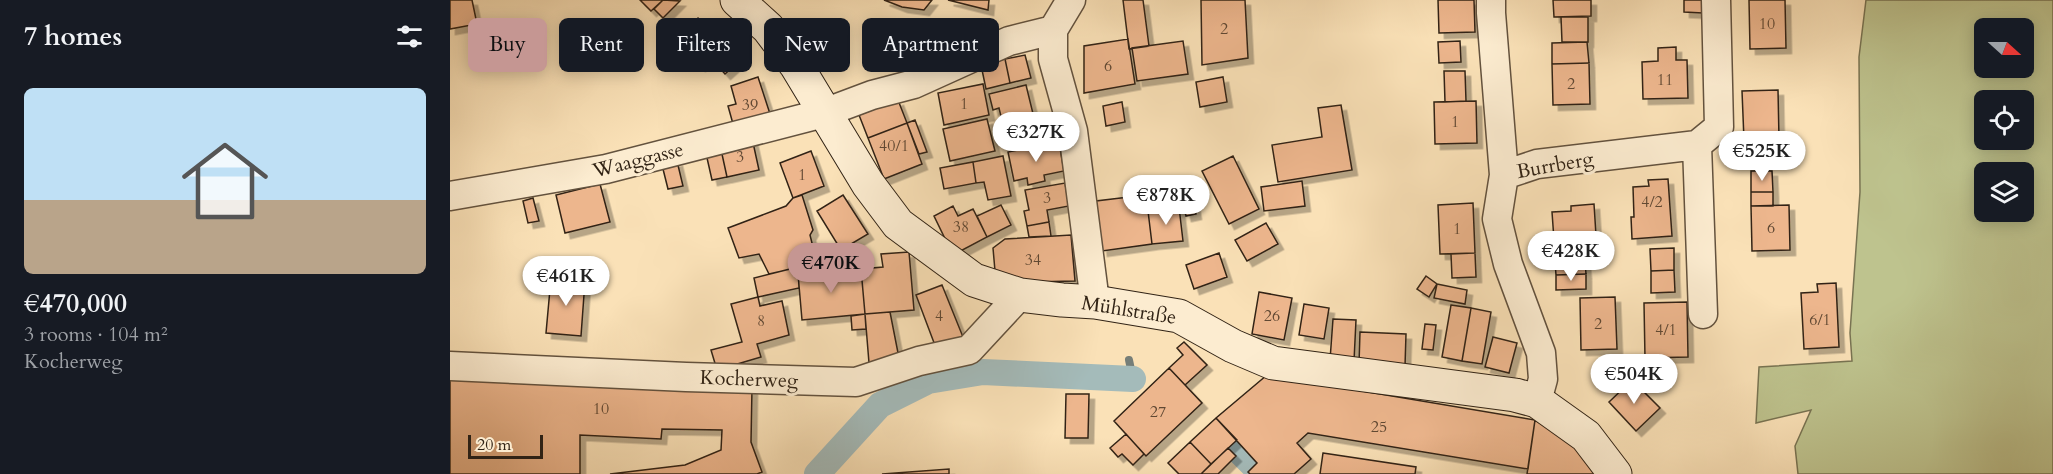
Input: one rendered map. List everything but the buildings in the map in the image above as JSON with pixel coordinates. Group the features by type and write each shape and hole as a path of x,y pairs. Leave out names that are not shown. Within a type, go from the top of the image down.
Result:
{"street":[{"name":"Mühlstraße","path":"737,0 768,28 796,65 868,184 898,224 974,280 1020,295 1095,302 1179,316 1233,346 1273,363 1515,395 1537,401 1586,435 1615,474"},
{"path":"1071,0 1053,30 1053,59 1073,131 1095,302"},
{"path":"1491,0 1504,175"},
{"path":"1703,314 1697,145 1719,127 1716,0"},
{"name":"Waaggasse","path":"450,196 606,169 824,113 872,95 914,84 1009,41 1053,30"},
{"name":"Burrberg","path":"1537,401 1543,379 1541,353 1508,264 1497,219 1504,175 1537,164 1697,145"},
{"name":"Kocherweg","path":"450,366 856,382 919,361 969,350 1020,295"}],"green space":[{"path":"1866,0 2053,0 2053,474 1798,474 1795,446 1811,410 1756,423 1759,367 1852,361 1850,333 1860,192 1859,57"}],"waterway":[{"path":"1129,360 1133,379"},
{"path":"817,474 880,405 928,381 983,372 1133,379"},
{"path":"1237,449 1252,464"}]}
